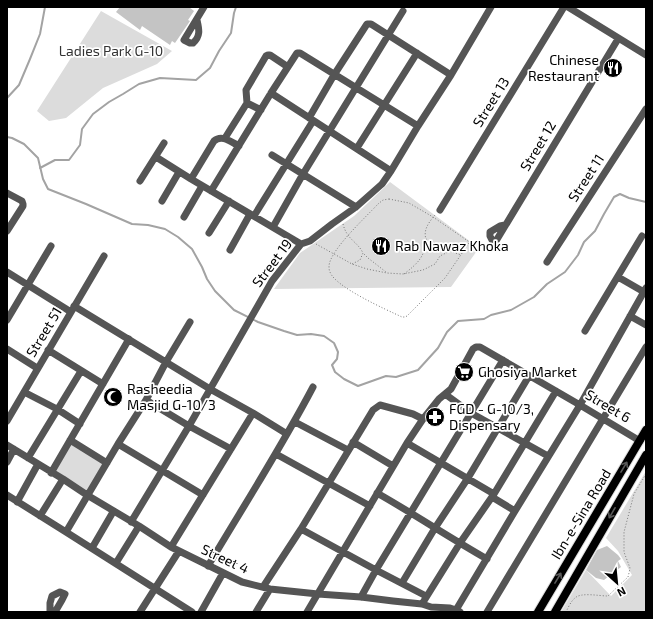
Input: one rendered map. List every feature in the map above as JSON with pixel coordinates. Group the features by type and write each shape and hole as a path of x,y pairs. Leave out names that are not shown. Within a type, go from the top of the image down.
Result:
{"main road":[{"name":"Ibn-e-Sina Road","path":"538,612 646,430"},
{"name":"Ibn-e-Sina Road","path":"555,612 646,455"}],"street":[{"path":"197,20 199,30 198,38 195,42 190,44 184,40 204,7"},
{"name":"Street 19","path":"131,522 189,426 272,281 301,244 310,241 356,207 382,184 451,75 491,7"},
{"name":"Street 13","path":"440,210 564,7"},
{"path":"568,7 646,55"},
{"path":"272,227 403,11"},
{"path":"230,250 286,164 334,75 366,24 371,24 451,75"},
{"name":"Street 12","path":"505,225 500,226 490,232 492,240 496,241 618,39"},
{"path":"212,191 260,110 297,53 300,53 418,126"},
{"path":"357,148 417,53"},
{"path":"225,138 247,103 246,90 266,56 270,56 288,67"},
{"path":"271,93 391,171"},
{"path":"247,103 260,110"},
{"name":"Street 11","path":"547,262 646,108"},
{"path":"191,179 214,141 225,138 239,146"},
{"path":"140,182 164,143"},
{"path":"272,155 356,207"},
{"path":"156,157 202,186 301,244"},
{"path":"162,201 179,172"},
{"path":"184,217 202,186"},
{"path":"7,193 22,201 23,204 7,232"},
{"path":"209,233 229,201"},
{"path":"585,331 642,236"},
{"path":"7,320 52,246"},
{"name":"Street 51","path":"7,421 104,256"},
{"path":"7,272 28,286 129,339 287,434"},
{"path":"454,610 487,559 515,510 580,405 645,290 618,277"},
{"path":"630,316 646,325"},
{"path":"66,532 87,495 146,400 166,362 190,322"},
{"path":"51,473 129,339"},
{"name":"Street 6","path":"445,394 451,389 473,349 480,347 640,440"},
{"path":"7,349 37,368"},
{"path":"48,350 103,384"},
{"path":"487,612 603,418 645,352"},
{"path":"361,597 503,360"},
{"path":"28,458 81,371"},
{"path":"402,583 435,528 468,478 529,376"},
{"path":"208,566 295,422 313,387"},
{"path":"422,604 493,495 556,391"},
{"path":"24,392 57,409 80,424"},
{"path":"308,612 342,551 407,443 423,419 439,399 445,394 471,413 548,456"},
{"path":"146,400 231,449"},
{"path":"256,612 267,588 373,410 380,405 413,414 423,419"},
{"path":"171,546 253,413"},
{"path":"295,422 348,450"},
{"path":"70,440 107,463"},
{"path":"353,442 393,466"},
{"path":"407,443 468,478 515,510"},
{"path":"118,444 203,495"},
{"name":"Street 4","path":"7,445 113,512 179,551 242,582 267,588 422,604 431,607 454,610"},
{"path":"7,462 14,449"},
{"path":"276,454 370,506"},
{"path":"18,502 38,464"},
{"path":"40,516 63,479"},
{"path":"377,493 487,559"},
{"path":"7,495 192,612"},
{"path":"92,548 113,512"},
{"path":"116,563 139,526"},
{"path":"302,529 426,596"},
{"path":"140,612 179,551"},
{"path":"201,612 223,573"},
{"path":"50,612 52,596 60,592 65,594 54,612"}],"path":[{"path":"389,199 409,203 433,217 468,242 468,245 445,278 407,316 402,317 350,290 335,279 330,273 329,265 334,253 348,236 383,200 389,199"},
{"path":"403,274 413,267 420,258 425,248 425,230 433,217 440,210"},
{"path":"341,218 348,236 360,246 368,258 386,273"},
{"path":"426,239 461,255"},
{"path":"310,241 352,264 386,273 403,274 423,270 435,264 440,256 450,251"},
{"path":"352,264 360,260 364,253"},
{"path":"566,612 574,598 577,596 608,596 628,577 630,568 624,552 624,532 634,494 646,474"}],"green space":[{"name":"Ladies Park G-10","path":"101,11 172,51 157,64 103,88 66,118 49,121 37,111"},
{"path":"390,182 479,248 451,287 274,289 300,253 354,216"},
{"path":"71,443 106,463 87,494 53,472"},
{"path":"646,471 646,612 561,612 586,570 611,596 632,575 618,551 606,538"}],"building":[{"path":"120,7 189,7 194,11 188,20 190,21 175,43 172,41 170,45 142,26 140,30 116,12"},
{"path":"607,546 621,559 618,561 621,567 604,580 596,578 586,570 597,550"}],"waterway":[{"path":"7,98 19,85 30,59 40,34 45,7"},
{"path":"40,168 55,160 69,160 80,145 82,129 93,114 109,102 139,84 160,78 196,80 210,68 231,33 236,7"},
{"path":"7,137 24,144 38,158 43,179 48,189 132,224 148,225 165,229 178,237 192,249 207,279 215,291 234,310 258,322 284,331 297,335 311,334 324,336 334,343 338,352 337,359 332,365 335,372 344,379 358,386 386,376 396,377 418,370 438,348 447,332 458,321 484,319 491,315 511,310 534,297 547,284 565,272 578,255 584,242 595,231 614,197 620,194 646,202"}],"place":[{"name":"Chinese Restaurant","path":"613,68"},
{"name":"Rab Nawaz Khoka","path":"381,246"},
{"name":"Ghosiya Market","path":"464,372"},
{"name":"Rasheedia Masjid G-10/3","path":"113,397"},
{"name":"FGD - G-10/3, Dispensary","path":"435,417"}]}
